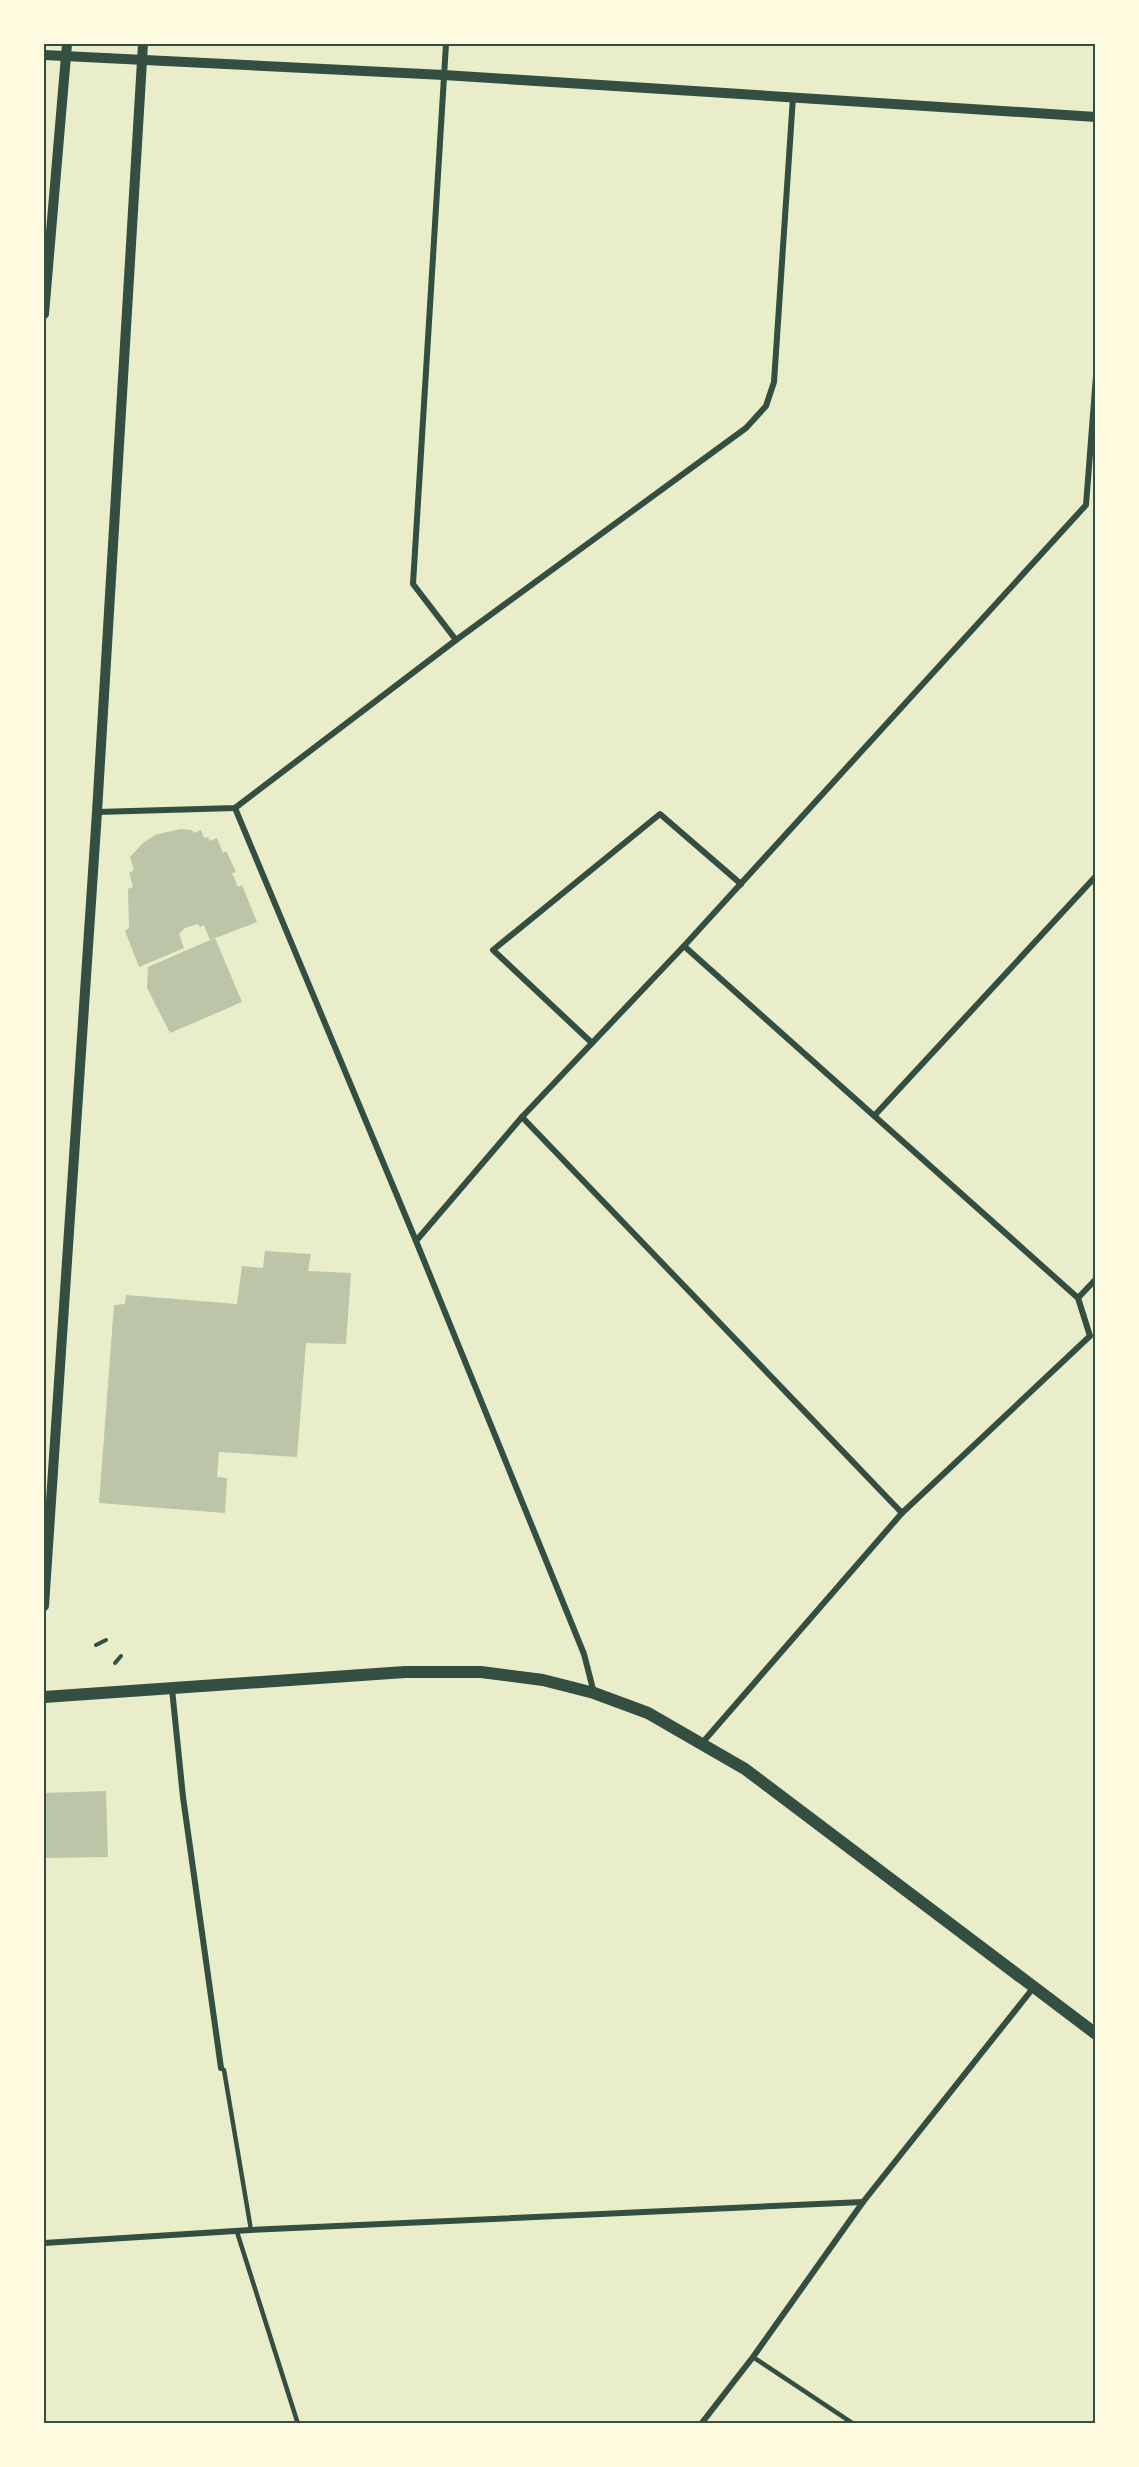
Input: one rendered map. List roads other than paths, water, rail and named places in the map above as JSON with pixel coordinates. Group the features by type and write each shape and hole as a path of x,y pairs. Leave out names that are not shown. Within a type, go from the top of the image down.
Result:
{"main road":[{"path":"44,1697 405,1672 482,1672 543,1680 594,1693 648,1713 703,1742 787,1798 1095,2034"}],"street":[{"path":"44,314 67,44"},
{"path":"44,1606 97,812 143,44"},
{"path":"446,44 413,584 456,640"},
{"path":"44,55 444,75 1095,117"},
{"path":"97,812 235,808 456,640 746,428 766,406 774,382 793,96"},
{"path":"416,1240 522,1117 684,946 1086,505 1095,376"},
{"path":"235,808 416,1240 584,1654 594,1693"},
{"path":"592,1043 493,950 660,814 741,884"},
{"path":"875,1115 1095,876"},
{"path":"684,946 1078,1298 1093,1338 902,1513 703,1742"},
{"path":"522,1117 902,1513"},
{"path":"1078,1298 1095,1280"},
{"path":"172,1689 183,1797 221,2068"},
{"path":"701,2424 753,2356 863,2202 1034,1986"},
{"path":"44,2243 250,2230 863,2202"}],"lane":[{"path":"221,2068 224,2070 250,2230"},
{"path":"237,2232 298,2424"},
{"path":"753,2356 854,2424"}]}
